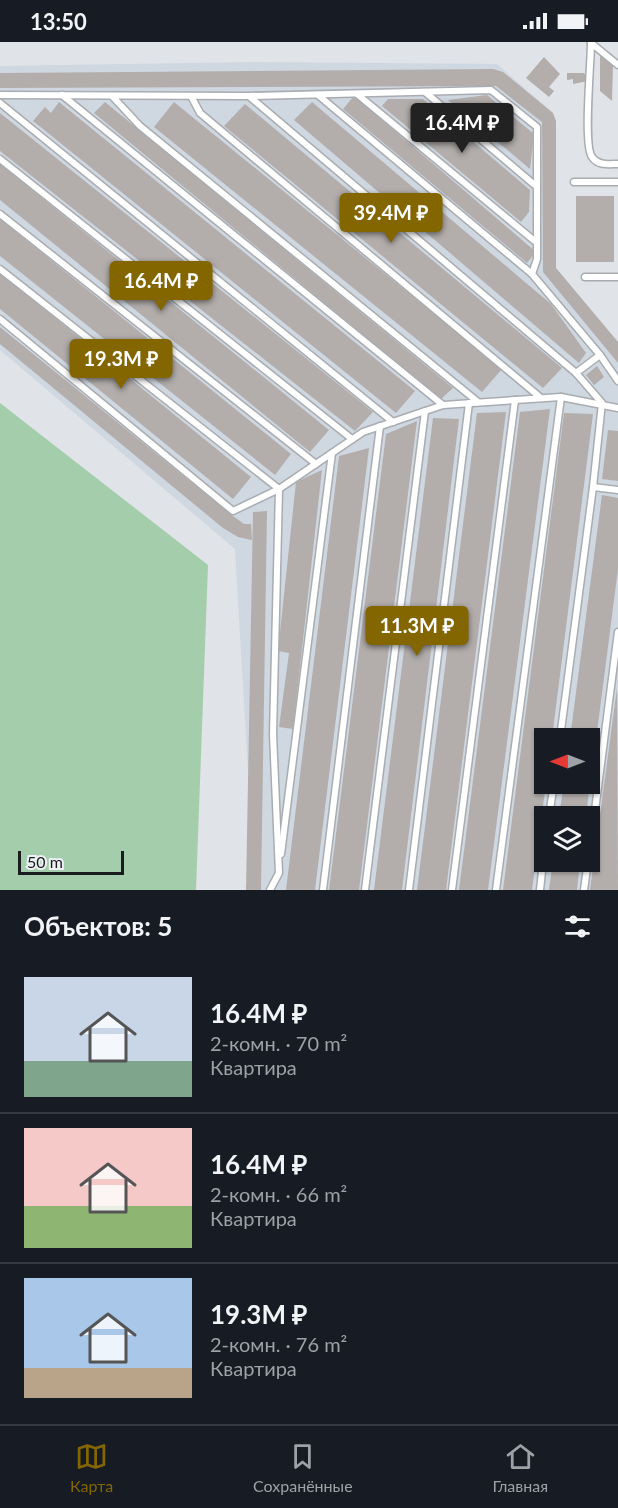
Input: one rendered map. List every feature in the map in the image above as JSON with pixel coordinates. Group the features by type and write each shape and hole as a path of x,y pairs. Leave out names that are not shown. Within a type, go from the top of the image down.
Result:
{"lane":[{"path":"618,65 591,44 588,140 591,157 601,164 618,164"},
{"path":"0,95 249,96 491,90 537,127 537,259 532,274"},
{"path":"425,92 537,187"},
{"path":"318,94 532,274 600,355 618,381"},
{"path":"356,94 537,243"},
{"path":"62,95 443,405"},
{"path":"112,96 140,126 478,403"},
{"path":"191,96 200,113 541,398"},
{"path":"249,96 576,373 602,403 561,728"},
{"path":"0,103 393,422"},
{"path":"0,159 352,439"},
{"path":"574,182 618,182"},
{"path":"0,214 316,464"},
{"path":"0,269 279,489"},
{"path":"585,277 618,277"},
{"path":"0,319 233,511 279,489 363,432 443,405 561,397 602,403 618,408"},
{"path":"576,373 600,355"},
{"path":"496,890 561,397"},
{"path":"452,890 515,400"},
{"path":"409,890 469,403"},
{"path":"365,890 425,411"},
{"path":"323,890 380,426"},
{"path":"277,890 332,453"},
{"path":"593,487 618,490"},
{"path":"270,890 279,873 273,734 279,489"},
{"path":"596,806 618,632"},
{"path":"540,890 542,872"},
{"path":"584,890 586,872"}],"shaded area":[{"path":"254,62 497,64 553,113 556,121 556,268 618,342 618,890 255,890 235,549 0,350 0,66"}],"green space":[{"path":"0,403 208,565 196,890 0,890"}],"building":[{"path":"600,54 613,64 612,101 600,91"},
{"path":"544,57 560,74 549,87 554,91 549,97 526,78"},
{"path":"493,69 503,72 553,113 556,121 556,268 618,342 618,363 543,272 542,122 496,86 0,88 0,73"},
{"path":"567,73 583,73 588,75 588,81 573,84 573,79 567,80"},
{"path":"487,95 534,134 530,169 448,100"},
{"path":"354,96 536,252 527,263 343,109"},
{"path":"388,99 423,99 530,190 529,212 521,222 382,106"},
{"path":"59,102 415,391 396,413 33,121 45,107 51,113"},
{"path":"105,102 453,388 441,399 94,113"},
{"path":"174,102 502,369 482,392 154,127"},
{"path":"312,102 551,304 586,353 579,363 294,120"},
{"path":"245,104 562,368 543,388 224,126"},
{"path":"0,113 373,412 355,431 0,151"},
{"path":"0,164 329,430 310,452 0,200"},
{"path":"576,196 614,196 614,262 576,262"},
{"path":"0,219 291,454 275,475 0,256"},
{"path":"0,273 251,477 233,499 0,309"},
{"path":"0,327 233,516 244,524 251,524 252,540 238,537 223,528 0,344"},
{"path":"597,366 604,377 594,385 586,375"},
{"path":"550,409 488,890 459,890 520,412"},
{"path":"506,412 446,890 417,890 477,413"},
{"path":"564,413 593,414 553,728 534,728 534,794 545,794 543,806 534,806 534,872 532,890 503,890"},
{"path":"433,418 459,419 402,890 374,890"},
{"path":"417,421 359,890 329,890 386,434"},
{"path":"608,430 618,431 618,481 602,479"},
{"path":"369,448 315,890 286,890 339,456"},
{"path":"322,470 293,729 279,727 289,653 278,651 296,482"},
{"path":"602,495 618,498 618,569 598,728 571,728"},
{"path":"267,511 261,890 246,890 253,512"},
{"path":"617,688 618,890 590,890 592,872 600,872 600,815"},
{"path":"562,794 589,794 587,806 561,806"},
{"path":"551,872 579,872 577,890 549,890"}]}
